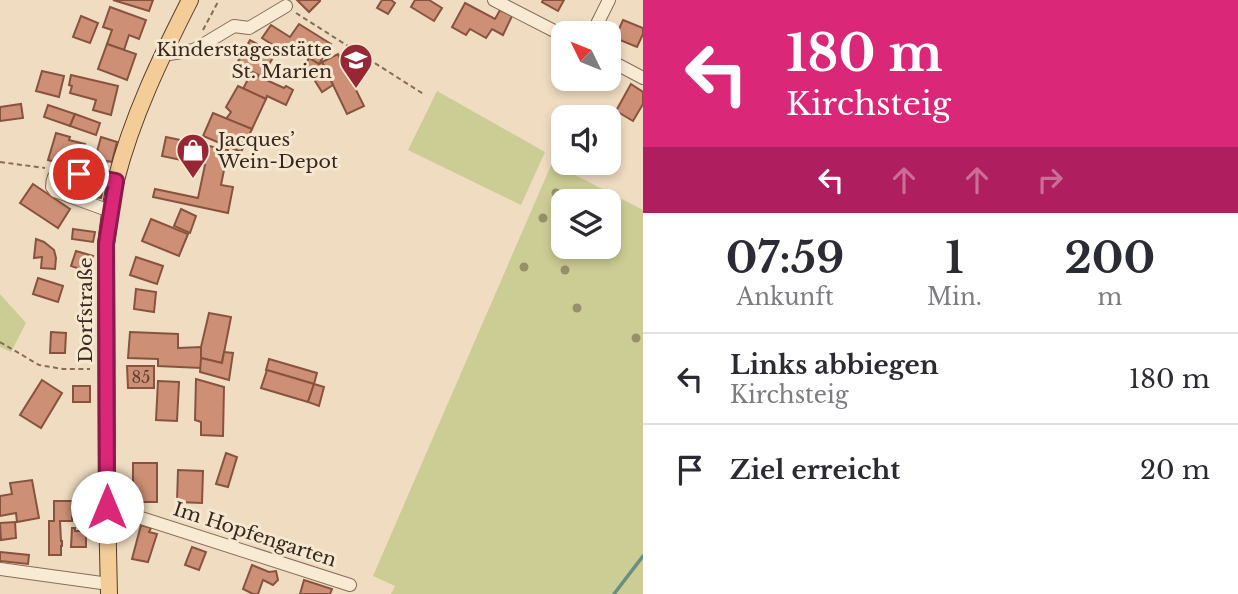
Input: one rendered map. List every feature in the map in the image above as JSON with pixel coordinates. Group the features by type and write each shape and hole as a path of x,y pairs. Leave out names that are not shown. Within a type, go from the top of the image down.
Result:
{"main road":[{"name":"Dorfstraße","path":"109,589 106,244 110,211 126,144 141,103 190,0"}],"street":[{"path":"494,0 551,29"},
{"path":"598,21 609,0"},
{"path":"163,55 194,50 234,26 249,28 286,6"},
{"path":"621,66 643,78"},
{"path":"110,211 55,191 52,180 60,170 116,181"},
{"name":"Im Hopfengarten","path":"107,507 351,585"},
{"path":"0,569 109,589"}],"path":[{"path":"194,50 219,0"},
{"path":"286,6 425,95"},
{"path":"0,162 60,170"},
{"path":"0,342 38,365 63,369 106,369"}],"green space":[{"path":"437,91 545,152 521,205 408,150"},
{"path":"551,165 551,175 575,175 602,189 551,189 551,259 621,259 621,199 643,210 643,594 391,594 395,586 373,576"},
{"path":"0,294 26,323 11,352 0,347"}],"building":[{"path":"113,0 153,0 149,11"},
{"path":"297,0 320,0 320,1 309,12"},
{"path":"382,0 395,3 388,14 377,8"},
{"path":"415,0 429,0 442,8 434,21 411,7"},
{"path":"564,0 558,11 542,2"},
{"path":"465,3 495,19 500,10 512,16 503,35 492,29 486,38 470,29 466,35 452,27"},
{"path":"110,7 146,20 139,39 129,35 124,50 107,44 112,30 103,27"},
{"path":"81,16 98,23 90,43 73,37"},
{"path":"623,20 643,28 637,47 621,40"},
{"path":"299,24 331,44 319,64 296,50 292,57 262,38 271,25 290,37"},
{"path":"250,40 275,54 262,77 237,63"},
{"path":"107,44 136,54 127,80 98,69"},
{"path":"338,54 364,106 347,114 322,62"},
{"path":"309,58 319,64 322,62 333,85 322,92 305,65"},
{"path":"42,71 64,76 59,97 36,91"},
{"path":"251,73 293,90 286,105 243,89"},
{"path":"71,75 118,86 111,115 93,110 96,100 70,93"},
{"path":"631,84 643,92 643,104 633,121 621,114 619,105"},
{"path":"238,86 266,99 252,129 226,119 231,112 226,107"},
{"path":"21,104 23,118 0,121 0,107"},
{"path":"48,105 75,114 70,126 44,117"},
{"path":"213,113 252,129 241,152 203,136"},
{"path":"75,114 100,123 96,135 70,126"},
{"path":"56,133 85,144 81,160 71,157 72,152 65,151 62,164 48,160"},
{"path":"101,137 117,142 112,162 107,161 103,173 86,168 90,154 96,155"},
{"path":"166,137 228,150 221,185 233,187 228,213 153,197 155,189 198,198 205,165 162,156"},
{"path":"65,176 104,183 101,198 63,191"},
{"path":"33,184 70,209 58,228 20,203"},
{"path":"181,209 196,216 190,233 174,226"},
{"path":"151,219 188,234 179,256 142,241"},
{"path":"73,229 95,232 93,242 72,239"},
{"path":"36,239 54,250 55,269 41,268 42,257 34,258"},
{"path":"76,251 93,256 88,272 71,266"},
{"path":"136,257 163,266 157,284 130,275"},
{"path":"38,278 63,286 58,302 33,294"},
{"path":"136,289 156,292 154,312 134,309"},
{"path":"209,313 231,317 222,363 201,358"},
{"path":"51,332 66,333 65,353 50,353"},
{"path":"130,332 178,334 178,348 201,347 201,368 158,366 158,359 128,358"},
{"path":"224,352 233,353 229,380 200,372 201,358 222,363"},
{"path":"269,359 317,373 314,384 266,370"},
{"path":"127,366 154,366 154,388 128,388"},
{"path":"267,370 314,384 308,402 261,388"},
{"path":"196,379 224,387 223,436 201,435 201,422 195,420"},
{"path":"42,380 62,393 41,428 20,415"},
{"path":"158,381 179,382 177,421 156,420"},
{"path":"314,384 324,387 319,406 308,402"},
{"path":"73,386 90,386 90,402 73,402"},
{"path":"226,453 237,457 228,487 216,484"},
{"path":"133,463 157,463 157,502 133,502"},
{"path":"178,470 203,471 202,503 177,502"},
{"path":"32,480 39,518 17,522 16,513 0,516 0,496 12,494 10,483"},
{"path":"54,501 72,501 72,521 60,521 61,555 49,555 49,521 54,521"},
{"path":"15,522 16,538 1,540 0,523"},
{"path":"141,525 151,528 149,532 157,534 148,562 132,559"},
{"path":"72,528 75,528 75,531 86,531 86,547 71,547"},
{"path":"192,547 206,552 199,570 185,565"},
{"path":"0,552 29,555 28,564 0,561"},
{"path":"252,565 269,572 276,571 278,580 273,585 263,580 258,594 243,589"},
{"path":"304,580 332,589 330,594 300,594"}],"waterway":[{"path":"614,594 643,556"}],"place":[{"name":"Kinderstagesstätte St. Marien","path":"356,90"},
{"name":"Jacques’ Wein-Depot","path":"193,180"}],"route":[{"path":"79,174 116,181 106,244 107,507"}]}
